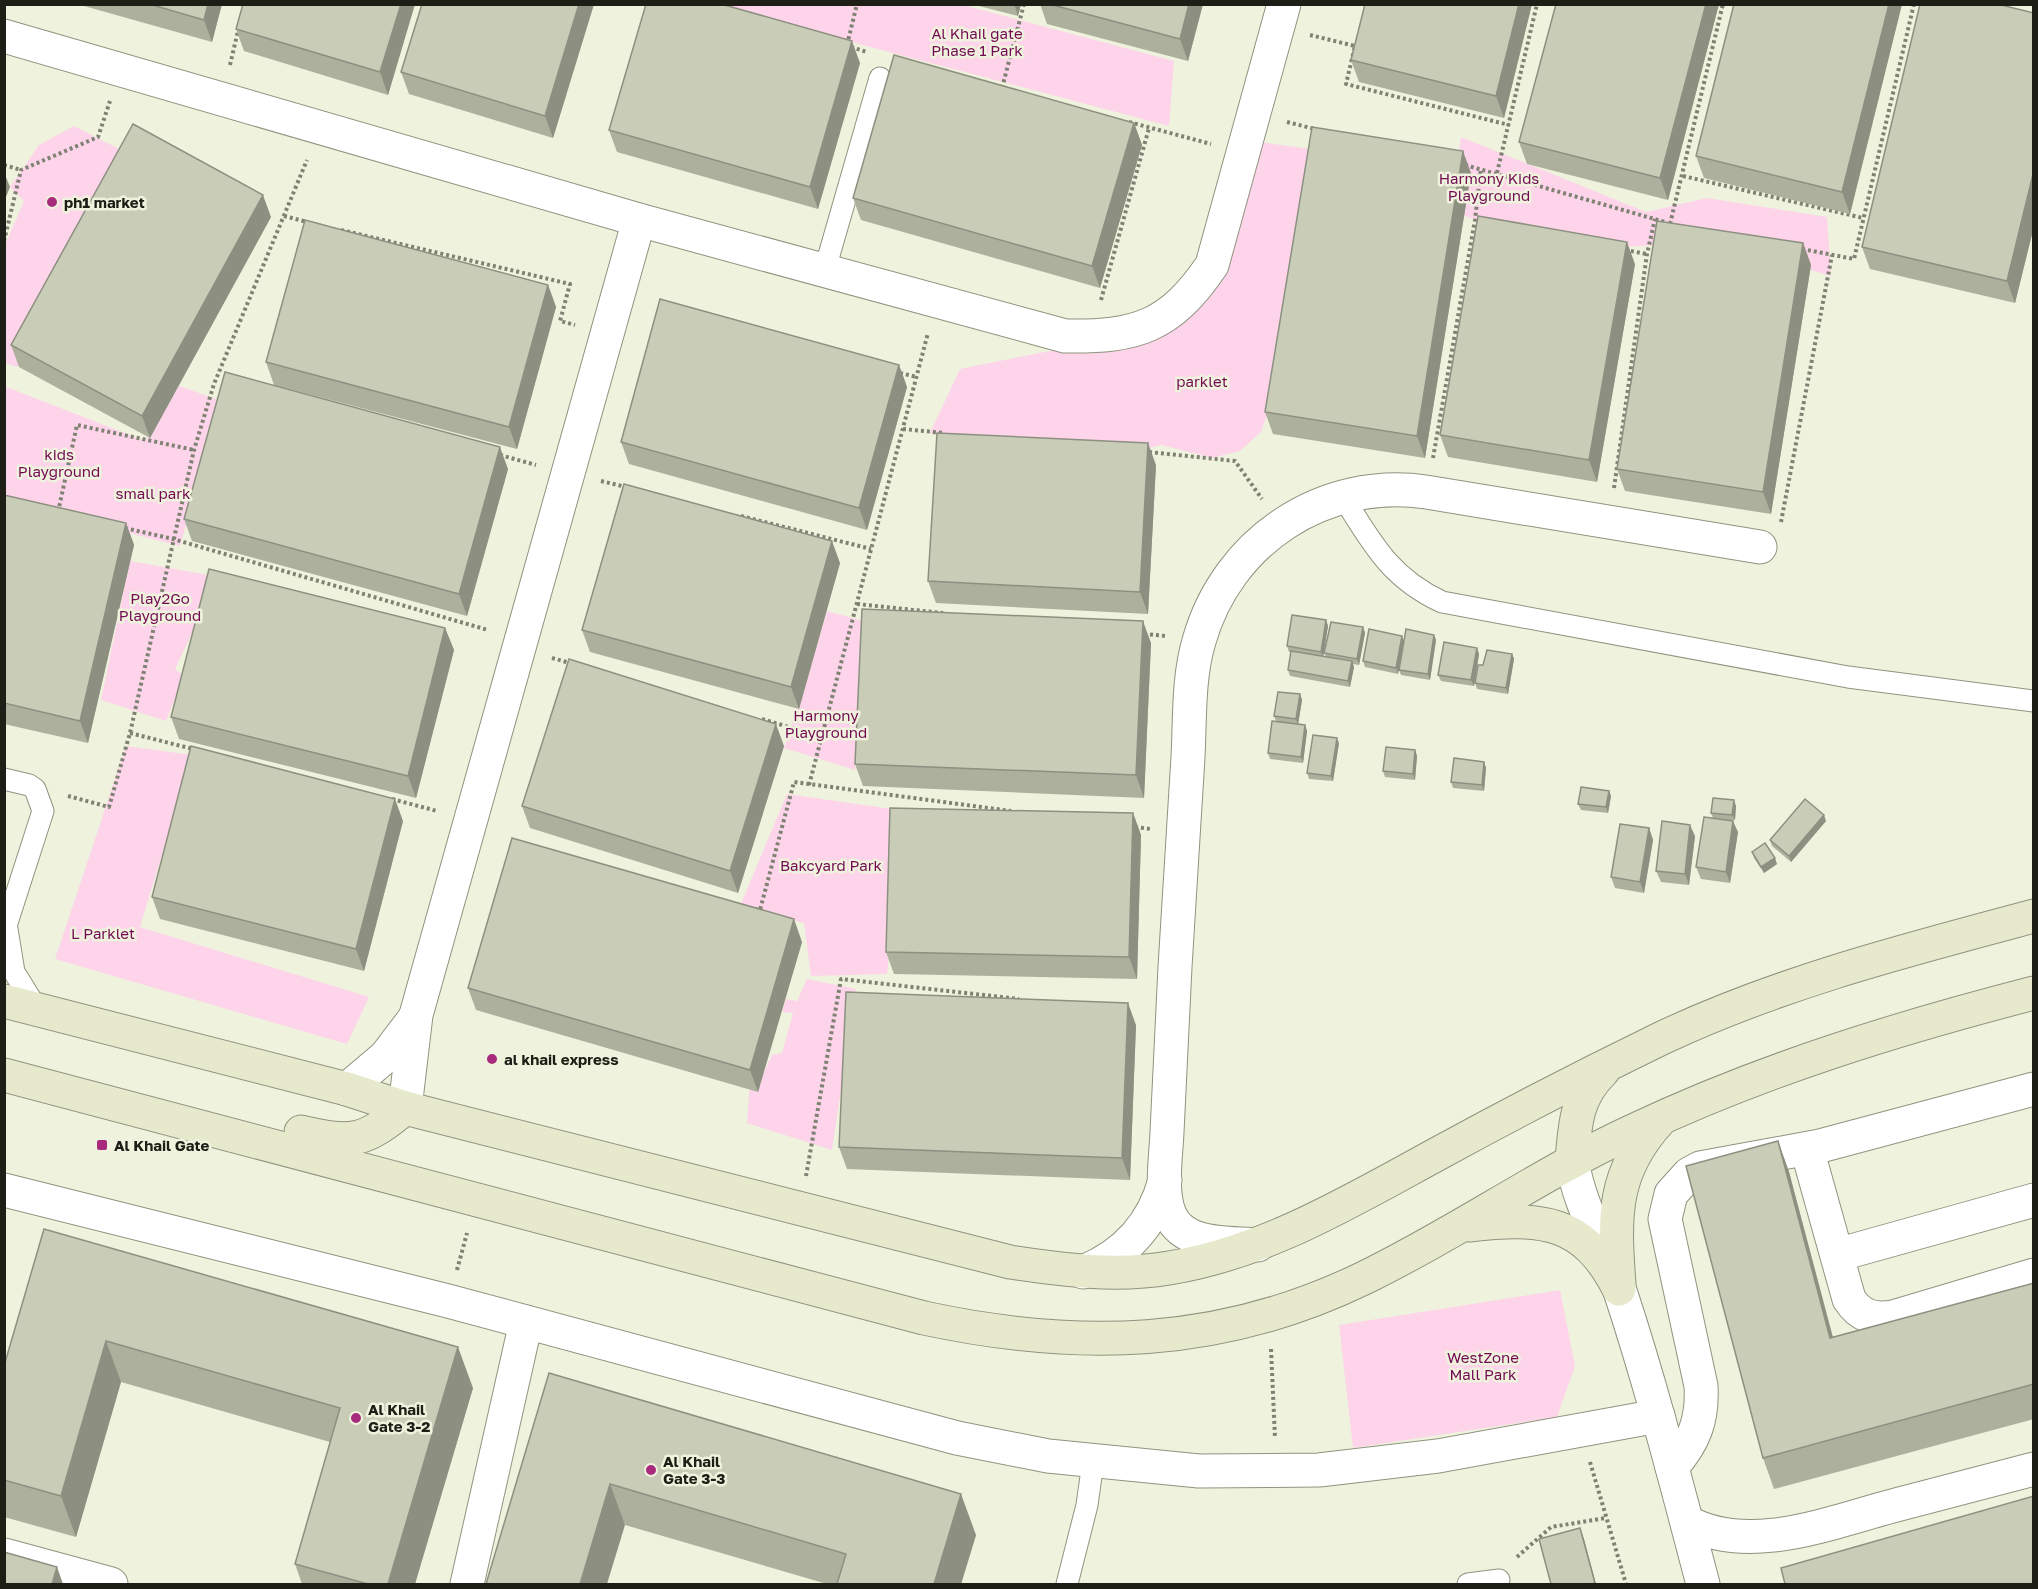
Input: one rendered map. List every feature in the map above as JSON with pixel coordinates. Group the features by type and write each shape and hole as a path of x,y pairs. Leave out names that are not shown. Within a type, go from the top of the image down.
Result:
{"street":[{"path":"4,36 639,220 825,268 1065,336 1091,336 1134,332 1165,316 1192,294 1212,265 1281,16"},
{"path":"204,1126 241,1124 277,1127 335,1140 347,1140 373,1132 405,1108 416,1015 639,220"},
{"path":"1260,1245 1200,1239 1188,1235 1171,1216 1166,1176 1194,663 1211,606 1229,575 1253,548 1281,525 1310,508 1343,497 1388,489 1426,492 1760,547"},
{"path":"4,1001 347,1089 405,1108 1010,1262 1083,1272 1167,1269 1214,1259 1260,1245 1342,1205 1474,1134 1662,1038 1779,989 1888,955 2034,916"},
{"path":"4,1075 477,1198 924,1318 981,1330 1062,1339 1115,1340 1167,1337 1218,1329 1269,1316 1319,1299 1366,1277 1572,1160 1699,1100 1826,1053 2034,993"},
{"path":"347,1089 386,1056 416,1015"},
{"path":"1606,1067 1584,1093 1577,1108 1572,1160 1580,1196 1619,1289 1658,1416 1703,1584"},
{"path":"1672,1467 1687,1450 1694,1437 1702,1404 1701,1386 1665,1219 1671,1194 1684,1178 1700,1168 1807,1149 2034,1089"},
{"path":"1619,1289 1615,1230 1620,1189 1636,1150 1662,1118"},
{"path":"1807,1149 1849,1299 1856,1309 1866,1316 1879,1319 2034,1275"},
{"path":"1083,1272 1101,1265 1131,1242 1154,1212 1166,1176"},
{"path":"4,1190 448,1301 957,1438 1093,1462 1199,1471 1276,1471 1379,1464 1658,1416"},
{"path":"1837,1256 2034,1200"},
{"path":"1456,1227 1515,1220 1553,1226 1586,1244 1605,1264 1619,1289"},
{"path":"467,1584 526,1322"},
{"path":"1687,1522 1705,1532 1723,1535 1781,1534 2034,1469"},
{"path":"4,1555 111,1584"}],"lane":[{"path":"825,268 880,78"},
{"path":"1343,497 1381,557 1394,571 1425,594 1443,602 1848,677 2034,702"},
{"path":"4,778 29,785 40,796 44,811 6,931 14,972 37,1009"},
{"path":"1067,1584 1078,1547 1093,1462"},
{"path":"1468,1584 1499,1580"}],"path":[{"path":"847,46 857,4"},
{"path":"1002,88 1024,4"},
{"path":"1497,173 1537,4"},
{"path":"1670,224 1723,4"},
{"path":"1797,248 1854,259 1914,4"},
{"path":"1281,16 1355,46 1346,84 1509,125"},
{"path":"222,98 240,25"},
{"path":"835,43 876,54"},
{"path":"4,165 21,170 98,136 121,69"},
{"path":"991,85 1014,91"},
{"path":"1254,114 1322,130"},
{"path":"1126,122 1244,153"},
{"path":"29,785 109,807 130,733 194,450 214,384 321,126"},
{"path":"1091,336 1149,128"},
{"path":"1458,163 1680,226"},
{"path":"1426,492 1474,220 1481,168"},
{"path":"4,241 21,170"},
{"path":"1683,176 1863,218"},
{"path":"284,216 318,224"},
{"path":"1609,522 1647,254 1655,219"},
{"path":"1474,220 1486,222"},
{"path":"329,227 570,284 560,321 608,334"},
{"path":"1624,249 1647,254"},
{"path":"1760,547 1776,550 1832,255"},
{"path":"810,785 937,300"},
{"path":"894,371 917,377"},
{"path":"214,384 225,387"},
{"path":"57,513 76,425 194,450"},
{"path":"903,429 951,434"},
{"path":"1140,452 1235,461 1281,525"},
{"path":"488,453 636,490"},
{"path":"47,511 69,516"},
{"path":"737,515 871,549"},
{"path":"115,526 173,539 520,644 575,665"},
{"path":"857,604 951,614"},
{"path":"1140,634 1199,640"},
{"path":"755,717 822,737"},
{"path":"130,733 198,750"},
{"path":"749,907 760,910 794,782 1020,812"},
{"path":"380,796 471,820"},
{"path":"1125,826 1183,833"},
{"path":"800,1209 842,979 1030,1000"},
{"path":"448,1301 477,1198"},
{"path":"1269,1316 1276,1471"},
{"path":"1580,1430 1626,1584"},
{"path":"1499,1580 1520,1553 1551,1527 1606,1518"}],"green space":[{"name":"Al Khail gate Phase 1 Park","path":"711,5 963,5 1174,61 1169,126"},
{"path":"74,126 125,152 17,367 5,363 5,245 24,201 10,187 39,145"},
{"name":"Harmony Kids Playground","path":"1461,137 1646,212 1707,198 1827,217 1831,276 1717,242 1583,249 1450,212"},
{"name":"parklet","path":"1260,142 1318,150 1295,339 1261,432 1240,451 1212,458 1162,445 1105,457 976,448 930,433 960,369 1128,335 1181,312"},
{"path":"4,386 145,441 179,386 222,401 180,546 5,502"},
{"name":"Play2Go Playground","path":"130,561 214,576 194,629 175,669 184,676 166,721 101,700"},
{"name":"Harmony Playground","path":"827,611 867,622 855,770 784,748"},
{"name":"L Parklet","path":"126,746 192,755 140,927 369,997 347,1044 55,959"},
{"name":"Bakcyard Park","path":"787,794 906,811 887,974 811,976 804,923 740,906"},
{"path":"807,979 856,989 832,1150 747,1123 750,1081 760,1081 772,1055 782,1053 793,1013 782,1012 786,999 797,1001"},
{"name":"WestZone Mall Park","path":"1560,1290 1575,1366 1557,1417 1353,1448 1339,1325"}],"building":[{"path":"149,4 208,4 204,20"},
{"path":"243,4 401,4 380,72 236,29"},
{"path":"422,4 579,4 545,116 401,72"},
{"path":"646,4 721,4 852,41 810,187 609,130"},
{"path":"1049,4 1189,4 1180,39"},
{"path":"1365,4 1519,4 1496,96 1351,60"},
{"path":"1556,4 1706,4 1660,178 1519,142"},
{"path":"1734,4 1889,4 1842,192 1696,156"},
{"path":"1920,4 1997,4 2034,13 2034,170 2007,281 1862,247"},
{"path":"894,55 1134,123 1092,266 853,198"},
{"path":"133,124 263,195 142,416 11,345"},
{"path":"1312,127 1463,151 1417,436 1265,412"},
{"path":"1478,216 1627,242 1589,460 1440,435"},
{"path":"305,220 548,285 509,427 266,362"},
{"path":"1657,221 1803,243 1763,492 1617,469"},
{"path":"660,299 899,365 859,508 621,442"},
{"path":"225,372 500,447 459,594 184,519"},
{"path":"937,433 1148,443 1140,592 928,581"},
{"path":"624,484 832,541 791,687 582,630"},
{"path":"4,495 126,523 80,721 4,703"},
{"path":"209,569 445,628 408,776 171,717"},
{"path":"862,609 1143,621 1136,775 855,764"},
{"path":"1292,615 1326,620 1321,652 1287,646"},
{"path":"1331,622 1363,627 1357,659 1324,653"},
{"path":"1369,629 1402,636 1396,668 1363,661"},
{"path":"1406,629 1434,635 1428,674 1399,670"},
{"path":"1444,642 1477,648 1471,680 1438,675"},
{"path":"1487,650 1512,654 1506,688 1475,683 1478,665 1483,665"},
{"path":"1291,651 1352,661 1348,681 1288,670"},
{"path":"569,659 776,724 730,871 522,806"},
{"path":"1278,692 1300,694 1296,719 1274,716"},
{"path":"1272,721 1305,725 1301,757 1268,753"},
{"path":"1313,735 1337,738 1331,776 1307,773"},
{"path":"191,746 395,799 356,949 152,897"},
{"path":"1386,747 1415,750 1413,774 1383,771"},
{"path":"1454,758 1484,762 1482,785 1451,782"},
{"path":"1581,787 1609,791 1606,807 1578,804"},
{"path":"1713,798 1734,800 1732,815 1711,813"},
{"path":"1805,799 1824,815 1789,856 1770,840"},
{"path":"890,808 1133,813 1129,957 886,952"},
{"path":"1704,817 1733,821 1726,872 1696,867"},
{"path":"1662,821 1690,825 1685,874 1656,871"},
{"path":"1620,824 1649,828 1640,882 1611,877"},
{"path":"512,838 794,919 750,1070 468,988"},
{"path":"1765,843 1775,858 1761,867 1752,852"},
{"path":"846,992 1128,1003 1122,1158 839,1147"},
{"path":"1778,1141 1830,1338 2034,1283 2034,1384 1763,1458 1686,1166"},
{"name":"Al Khail Gate 3-2","path":"44,1229 458,1347 388,1584 368,1584 295,1564 340,1408 106,1341 61,1496 4,1480 4,1366"},
{"name":"Al Khail Gate 3-3","path":"549,1373 961,1494 934,1584 837,1584 846,1554 610,1484 580,1584 486,1584"},
{"path":"2034,1496 2034,1584 1785,1584 1781,1568"},
{"path":"1580,1528 1595,1583 1551,1584 1539,1539"},
{"path":"4,1552 57,1567 52,1584 4,1584"}],"place":[{"name":"ph1 market","path":"52,202"},
{"name":"al khail express","path":"492,1059"},
{"name":"Al Khail Gate","path":"102,1145"},
{"name":"Al Khail Gate 3-2","path":"356,1418"},
{"name":"Al Khail Gate 3-3","path":"651,1470"}],"park label":[{"name":"kids Playground","path":"59,462"},
{"name":"small park","path":"153,493"}]}
